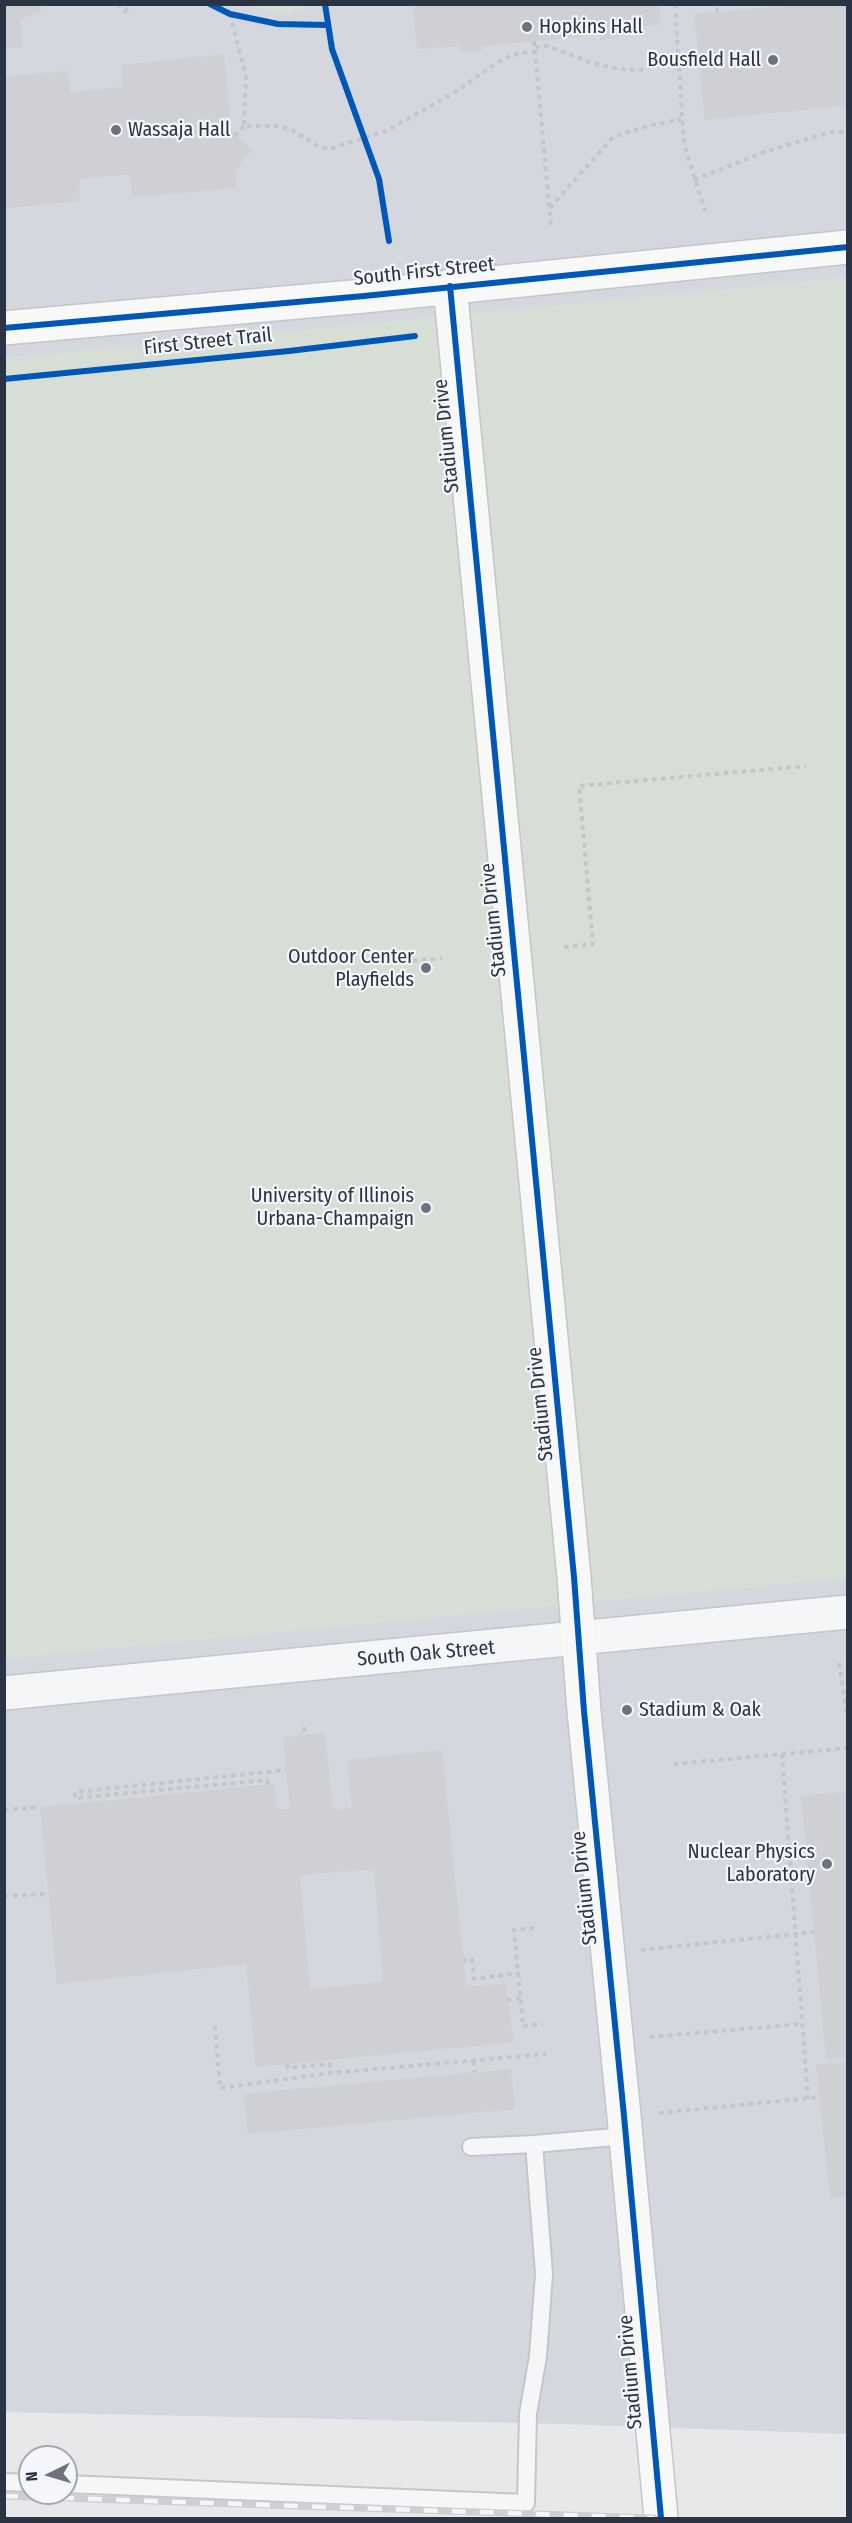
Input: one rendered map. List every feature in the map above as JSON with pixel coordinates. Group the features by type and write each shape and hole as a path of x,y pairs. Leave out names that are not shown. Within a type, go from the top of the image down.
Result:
{"street":[{"name":"South First Street","path":"4,328 848,247"},
{"name":"Stadium Drive","path":"450,286 574,1577 661,2518"},
{"name":"South Oak Street","path":"4,1693 848,1612"}],"lane":[{"path":"471,2146 534,2144 625,2126"},
{"path":"78,2484 526,2503 528,2414 538,2356 544,2274 534,2144"}],"path":[{"path":"118,4 125,11 132,4"},
{"path":"675,4 684,144 705,211"},
{"path":"717,4 717,12"},
{"path":"223,11 240,16"},
{"path":"230,14 246,77 244,126"},
{"path":"534,41 551,226"},
{"path":"234,135 244,126 279,126 294,131 320,147 330,149 366,139 412,118 503,59 548,46 592,63 618,69 639,70 678,60"},
{"path":"549,208 613,137 681,119"},
{"path":"363,130 370,148"},
{"path":"694,180 764,152 827,133 848,131"},
{"path":"564,947 593,944 579,786 806,766"},
{"path":"413,961 442,958"},
{"path":"839,1663 848,1721"},
{"path":"304,1727 305,1734"},
{"path":"675,1764 848,1748"},
{"path":"782,1754 808,2100"},
{"path":"268,1784 267,1780 75,1798 75,1792 286,1770"},
{"path":"4,1810 40,1806"},
{"path":"4,1896 48,1893"},
{"path":"534,1928 514,1930 523,2026 543,2024"},
{"path":"608,1953 814,1932"},
{"path":"463,1960 472,1959 474,1979 519,1973"},
{"path":"507,2000 521,1998"},
{"path":"616,2040 802,2024"},
{"path":"215,2026 220,2088 331,2073 546,2054"},
{"path":"473,2061 475,2072"},
{"path":"287,2064 288,2068 330,2064 331,2073"},
{"path":"625,2126 820,2097"}],"shaded area":[{"name":"University of Illinois Urbana-Champaign","path":"5,5 847,5 847,2434 564,2424 5,2412"},
{"path":"237,5 305,5 298,12 289,15"},
{"name":"Outdoor Center Playfields","path":"847,277 847,1578 5,1659 5,358"}],"building":[{"path":"4,4 40,4 42,11 20,19 23,47 4,49"},
{"name":"Hopkins Hall","path":"413,4 659,4 661,25 618,29 619,38 600,40 600,35 482,46 482,51 461,53 461,46 417,49"},
{"name":"Bousfield Hall","path":"806,4 848,4 848,105 705,120 694,14"},
{"name":"Wassaja Hall","path":"224,54 230,116 221,117 221,124 252,150 235,170 237,188 132,197 130,174 79,179 80,201 4,208 4,76 68,71 70,92 123,87 121,65"},
{"path":"325,1733 333,1810 352,1808 347,1760 442,1750 466,1987 506,1984 514,2042 256,2067 246,1964 57,1984 40,1807 274,1784 277,1810 290,1809 283,1737","holes":["374,1869 383,1982 310,1989 300,1875"]},
{"name":"Nuclear Physics Laboratory","path":"848,1792 848,2057 826,2059 801,1796"},
{"path":"848,2062 848,2196 830,2198 816,2065"},
{"path":"511,2069 515,2109 248,2134 244,2094"}],"railway":[{"path":"4,2496 654,2518"}],"cycle path":[{"path":"210,4 230,14 278,24 327,25"},
{"path":"325,4 332,49 379,179 389,241"},
{"path":"4,328 364,296 848,247"},
{"path":"450,286 574,1577 584,1711 661,2518"},
{"name":"First Street Trail","path":"4,379 289,351 415,336"}],"place":[{"name":"Hopkins Hall","path":"527,27"},
{"name":"Bousfield Hall","path":"773,60"},
{"name":"Wassaja Hall","path":"116,130"},
{"name":"Outdoor Center Playfields","path":"426,968"},
{"name":"University of Illinois Urbana-Champaign","path":"426,1208"},
{"name":"Stadium & Oak","path":"627,1710"},
{"name":"Nuclear Physics Laboratory","path":"827,1864"}]}
